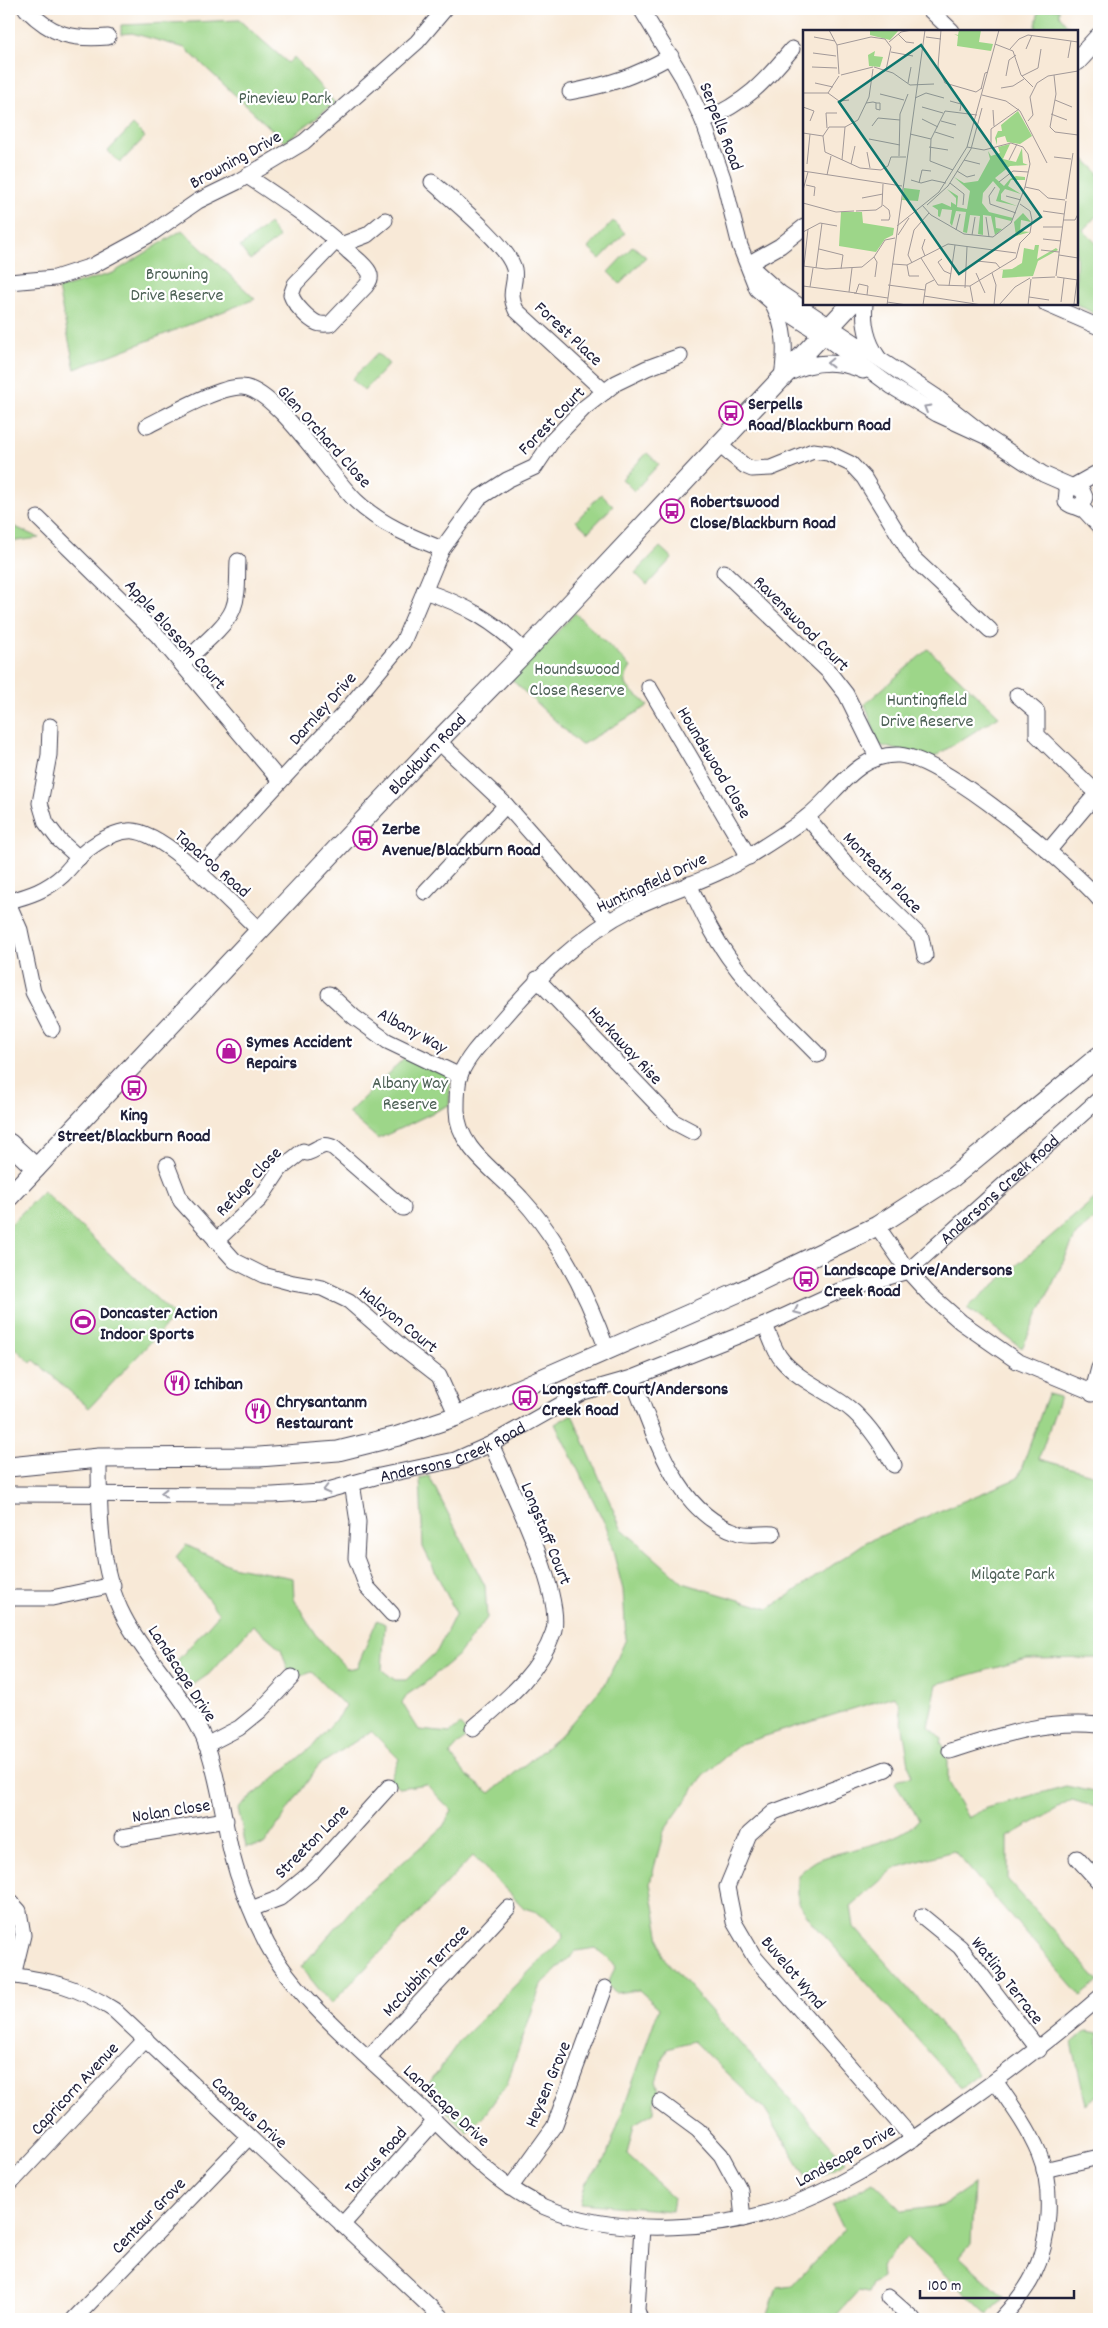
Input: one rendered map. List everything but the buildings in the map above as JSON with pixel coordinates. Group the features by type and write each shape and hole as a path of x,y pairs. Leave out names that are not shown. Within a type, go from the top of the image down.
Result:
{"main road":[{"path":"1078,60 1099,37"},
{"name":"Blackburn Road","path":"9,1197 259,930 525,652 850,305"},
{"name":"Andersons Creek Road","path":"9,1467 99,1458 259,1457 338,1451 398,1436 457,1416 736,1293 877,1226 953,1177 1099,1056"},
{"path":"9,1143 36,1168"}],"street":[{"path":"26,9 40,23 59,34 82,39 108,37"},
{"name":"Browning Drive","path":"9,282 55,278 92,266 149,235 198,201 248,176 304,142 417,42 445,9"},
{"name":"Serpells Road","path":"641,9 671,56 703,120 722,178 740,246 755,286 773,303 881,360 940,399 987,437 1043,474 1061,491 1076,496 1099,521"},
{"path":"929,9 951,30"},
{"path":"703,120 728,110 749,96 792,49"},
{"path":"570,92 620,81 671,56"},
{"path":"248,176 305,214 339,243 370,273 370,279 330,324 316,323 293,301 291,296 292,289 339,243 366,235 385,220"},
{"name":"Forest Place","path":"432,182 506,252 514,269 511,299 516,310 605,392"},
{"path":"748,264 780,246 803,227"},
{"name":"Serpells Road","path":"748,264 773,288 798,301 826,330 891,386 937,414 987,437"},
{"name":"Serpells Road","path":"773,303 781,322 786,344 782,377"},
{"name":"Serpells Road","path":"865,305 865,329 871,345 881,360"},
{"path":"1048,305 1099,327"},
{"name":"Forest Court","path":"442,549 479,498 507,480 535,467 553,440 584,408 616,383 647,368 680,356"},
{"name":"Blackburn Road","path":"782,377 807,366 835,362 858,369 891,386"},
{"name":"Glen Orchard Close","path":"147,426 222,391 237,387 251,388 272,401 356,502 406,534 442,549"},
{"path":"719,445 747,468 752,469 771,468 813,452 828,453 851,464 864,478 913,558 990,630"},
{"path":"1076,496 1097,472"},
{"name":"Serpells Road","path":"1076,496 1086,512 1099,526"},
{"name":"Apple Blossom Court","path":"38,518 134,612 182,664 280,781"},
{"name":"Darnley Drive","path":"197,871 344,713 402,642 442,549"},
{"path":"182,664 225,621 233,610 236,597 238,561"},
{"name":"Ravenswood Court","path":"724,572 828,671 846,694 877,757"},
{"path":"424,591 470,608 498,627 525,652"},
{"name":"Houndswood Close","path":"649,687 749,857"},
{"path":"1017,694 1037,712 1037,735 1097,792 1049,850"},
{"path":"50,726 49,755 40,803 46,823 59,840 78,858"},
{"path":"438,741 506,805 608,921"},
{"name":"Huntingfield Drive","path":"607,1350 594,1314 561,1252 522,1199 478,1155 463,1136 457,1112 460,1076 473,1055 537,978 586,935 608,921 635,907 749,857 808,816 856,768 877,757 909,756 954,780 1049,850 1099,899"},
{"path":"425,892 506,805"},
{"name":"Monteath Place","path":"808,816 847,865 921,937 925,956"},
{"name":"Taparoo Road","path":"9,903 37,894 62,876 85,851 108,836 129,830 154,837 197,871 259,930"},
{"path":"689,884 711,930 735,967 762,998 818,1055"},
{"path":"9,903 20,930 33,992 52,1029"},
{"name":"Harkaway Rise","path":"537,978 674,1122 692,1132"},
{"name":"Albany Way","path":"329,994 354,1017 387,1041 460,1076"},
{"name":"Andersons Creek Road","path":"9,1494 273,1495 321,1492 352,1483 455,1460 491,1444 583,1392 632,1378 764,1325 839,1291 908,1271 1099,1099"},
{"name":"Refuge Close","path":"216,1241 260,1199 280,1169 303,1150 307,1153 311,1152 322,1145 334,1148 403,1208"},
{"name":"Halcyon Court","path":"167,1165 180,1201 235,1261 263,1276 322,1288 349,1301 403,1348 439,1376 457,1416"},
{"path":"877,1226 908,1271 928,1293 961,1322 1017,1361 1095,1394 1099,1368"},
{"path":"764,1325 781,1360 802,1378 835,1397 854,1412 872,1430 894,1465"},
{"path":"632,1378 672,1474 687,1496 709,1517 740,1533 773,1534"},
{"name":"Longstaff Court","path":"473,1728 521,1685 542,1657 554,1631 553,1597 542,1564 491,1444"},
{"name":"Landscape Drive","path":"99,1458 99,1493 104,1551 123,1616 196,1722 206,1745 226,1820 233,1858 251,1909 269,1947 305,1996 435,2121 510,2188 546,2207 580,2218 642,2227 677,2226 743,2218 799,2202 850,2177 914,2139 1039,2050 1099,1998"},
{"path":"352,1483 358,1522 356,1558 367,1587 392,1614"},
{"path":"9,1598 52,1598 113,1585"},
{"path":"206,1745 239,1728 260,1711 292,1677"},
{"path":"950,1750 1014,1731 1046,1725 1076,1723 1099,1725"},
{"name":"Buvelot Wynd","path":"886,1769 774,1812 749,1834 727,1887 734,1922 755,1958 914,2139"},
{"name":"Streeton Lane","path":"251,1909 280,1898 313,1871 389,1787"},
{"name":"Nolan Close","path":"122,1837 226,1820"},
{"path":"1077,1858 1099,1882"},
{"path":"9,1900 19,1911 22,1934 11,1976"},
{"name":"McCubbin Terrace","path":"369,2057 508,1908"},
{"name":"Watling Terrace","path":"922,1916 960,1947 1039,2050"},
{"name":"Canopus Drive","path":"11,1976 70,1986 90,1994 114,2010 443,2319"},
{"name":"Heysen Grove","path":"510,2188 554,2126 605,1988"},
{"name":"Capricorn Avenue","path":"9,2185 146,2039"},
{"path":"995,2081 1024,2123 1039,2153 1044,2170 1048,2206 1044,2242 1033,2276 1014,2305 1001,2319"},
{"path":"660,2102 698,2130 720,2155 740,2190 743,2218"},
{"name":"Taurus Road","path":"342,2225 435,2121"},
{"name":"Centaur Grove","path":"74,2319 249,2137"},
{"path":"1044,2170 1099,2157"},
{"path":"640,2319 638,2310 642,2227"},
{"path":"888,2297 913,2319"}],"green space":[{"path":"1039,9 1059,9 1059,15 1071,30 1035,30"},
{"name":"Pineview Park","path":"239,20 288,63 294,57 335,103 285,142 185,48 132,33 121,34 121,25"},
{"path":"133,125 145,137 120,163 108,151"},
{"path":"1078,153 1099,173 1099,213 1083,230 1099,246 1099,316 1078,305"},
{"path":"613,221 625,233 600,259 588,248"},
{"path":"269,224 279,238 250,260 240,247"},
{"name":"Browning Drive Reserve","path":"182,230 255,299 75,369 58,289 113,273"},
{"path":"633,246 646,257 620,284 608,272"},
{"path":"377,353 389,364 364,391 352,379"},
{"path":"647,453 659,464 634,491 622,479"},
{"path":"601,494 613,506 588,532 576,521"},
{"path":"9,524 39,538 9,542"},
{"path":"660,547 672,558 647,585 635,573"},
{"name":"Houndswood Close Reserve","path":"575,613 631,667 627,675 627,686 648,706 581,745 512,680"},
{"name":"Huntingfield Drive Reserve","path":"928,649 999,716 931,759 879,745 865,704"},
{"name":"Albany Way Reserve","path":"406,1056 451,1075 449,1105 378,1139 348,1113"},
{"path":"43,1191 175,1316 89,1408 34,1360 31,1363 9,1342 9,1226"},
{"path":"1099,1195 1099,1215 1076,1235 1022,1348 967,1308"},
{"name":"Milgate Park","path":"1048,1394 1060,1397 1039,1459 1099,1476 1099,1658 1027,1659 937,1684 928,1726 942,1739 941,1743 948,1761 948,1782 968,1818 986,1808 1066,1786 1099,1793 1099,1808 1072,1800 1008,1837 1008,1880 1099,1981 1081,1996 954,1851 895,1868 851,1906 854,1927 937,2020 979,2074 961,2088 813,1923 798,1903 798,1875 811,1864 832,1855 887,1840 910,1827 919,1819 895,1783 898,1779 911,1777 899,1703 894,1696 740,1744 703,1776 664,1831 650,1883 663,1957 846,2162 809,2182 765,2110 693,2041 667,2048 656,2081 660,2094 654,2102 654,2112 634,2124 627,2154 674,2198 672,2211 580,2203 586,2182 606,2158 659,2008 639,1990 615,1993 607,1984 616,1966 596,1948 576,1951 541,1985 507,2083 486,2113 467,2132 425,2090 460,2040 563,1938 562,1932 537,1912 524,1908 473,1856 331,2004 301,1967 360,1900 442,1828 452,1811 426,1784 399,1788 390,1779 399,1759 371,1731 318,1766 264,1845 246,1847 238,1808 314,1745 346,1707 312,1672 298,1677 288,1670 281,1649 253,1625 209,1674 190,1687 175,1663 219,1614 176,1557 186,1545 231,1566 293,1578 294,1599 315,1634 347,1669 357,1667 377,1620 385,1624 382,1670 395,1680 406,1680 437,1651 456,1613 423,1547 420,1478 429,1476 485,1586 487,1618 459,1654 425,1683 408,1694 402,1703 419,1730 450,1733 460,1725 468,1734 450,1754 467,1776 490,1793 559,1737 606,1683 626,1639 623,1590 607,1528 555,1424 572,1414 621,1528 683,1583 769,1609 866,1542 1018,1478"},
{"path":"1086,2031 1099,2033 1099,2093 1086,2105 1072,2042"},
{"path":"873,2182 903,2211 942,2206 974,2184 971,2244 960,2257 1004,2297 988,2315 906,2237 881,2267 882,2278 872,2284 868,2293 858,2291 833,2319 766,2319 777,2288 792,2286 844,2230 832,2205"}],"place":[{"name":"Serpells Road/Blackburn Road","path":"731,413"},
{"name":"Robertswood Close/Blackburn Road","path":"672,511"},
{"name":"Zerbe Avenue/Blackburn Road","path":"365,838"},
{"name":"Symes Accident Repairs","path":"229,1051"},
{"name":"King Street/Blackburn Road","path":"134,1088"},
{"name":"Landscape Drive/Andersons Creek Road","path":"806,1279"},
{"name":"Doncaster Action Indoor Sports","path":"83,1322"},
{"name":"Ichiban","path":"177,1383"},
{"name":"Longstaff Court/Andersons Creek Road","path":"525,1398"},
{"name":"Chrysantanm Restaurant","path":"258,1411"}]}
